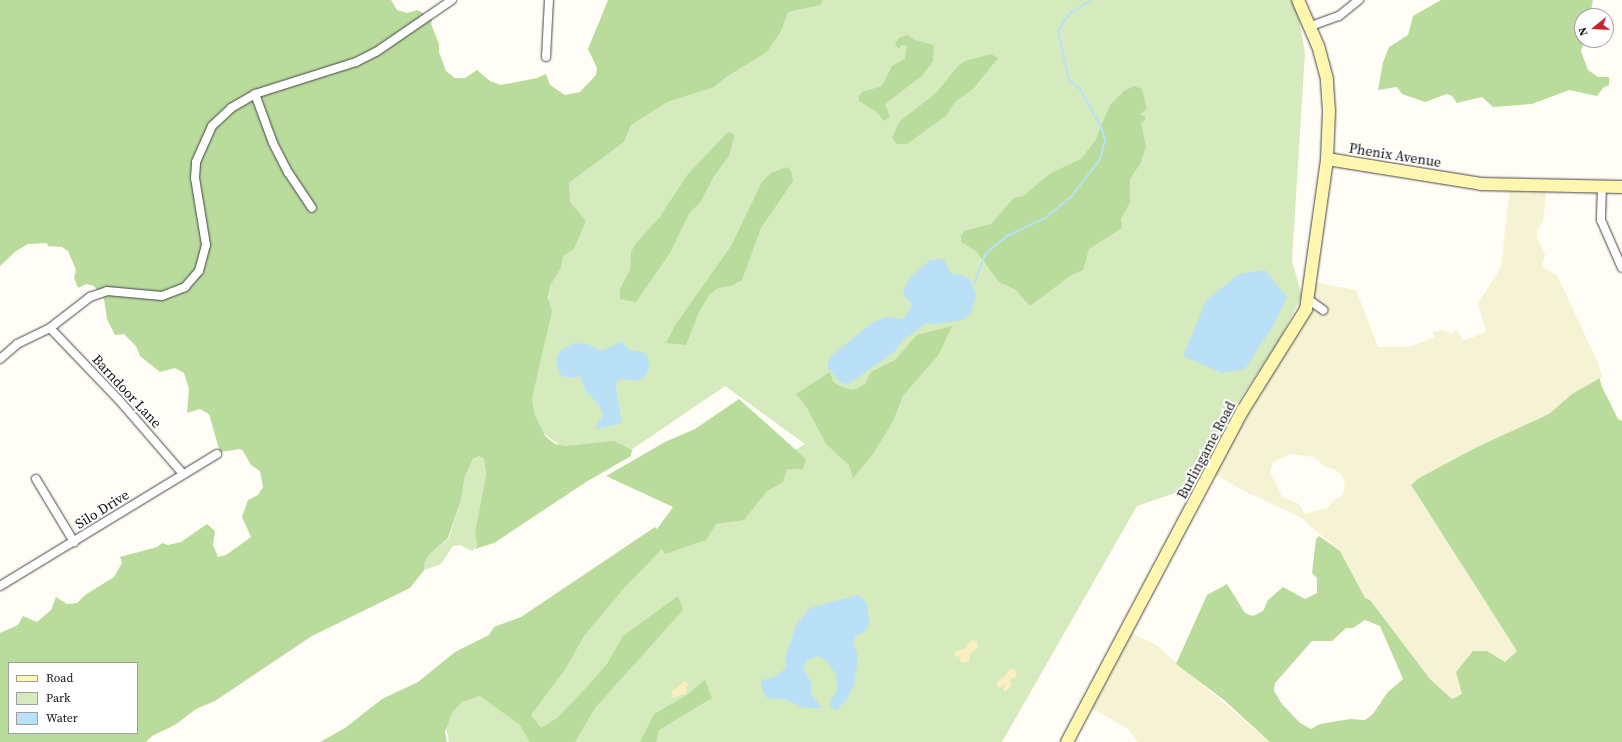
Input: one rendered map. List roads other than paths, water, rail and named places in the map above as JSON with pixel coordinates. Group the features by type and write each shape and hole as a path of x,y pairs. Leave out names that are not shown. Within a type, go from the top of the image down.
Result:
{"street":[{"path":"0,359 16,344 50,328 74,311 90,297 107,291 162,296 185,287 192,281 199,271 206,245 196,178 196,162 212,126 231,108 255,94 356,62 430,16 452,0"},
{"path":"546,57 549,0"},
{"name":"Phenix Avenue","path":"1298,0 1311,26 1327,79 1329,111 1327,159 1481,184 1622,187"},
{"path":"1311,26 1339,16 1359,0"},
{"path":"255,94 276,149 288,172 312,208"},
{"name":"Burlingame Road","path":"1068,742 1243,410 1275,356 1302,318 1308,300 1327,159"},
{"path":"1602,186 1602,220 1622,268"},
{"path":"1308,300 1322,310"},
{"name":"Barndoor Lane","path":"50,328 119,400 183,474"},
{"name":"Silo Drive","path":"0,586 217,454"},
{"path":"36,480 74,542"}],"water":[{"path":"930,260 944,260 951,273 967,277 971,282 976,295 971,313 962,320 935,324 927,323 903,340 894,352 850,383 844,384 838,380 828,368 829,358 873,322 887,317 903,319 913,305 904,296 903,291 910,278"},
{"path":"1265,270 1287,297 1273,326 1245,369 1222,373 1183,356 1206,301 1239,274"},
{"path":"622,341 629,350 643,352 648,357 649,369 644,377 637,381 622,379 617,381 616,390 622,423 597,429 595,428 603,415 600,406 585,390 580,376 570,378 560,375 556,360 560,351 574,343 587,344 602,351"},
{"path":"858,595 867,603 869,623 867,630 856,636 853,642 858,657 854,685 847,699 836,711 830,706 831,699 837,691 836,675 827,661 818,656 807,660 803,669 811,682 811,694 822,707 816,709 801,707 787,700 767,698 763,693 761,680 773,678 786,668 786,656 796,625 810,608"}],"waterway":[{"path":"974,284 986,253 1007,236 1045,218 1072,196 1100,159 1105,140 1101,127 1080,89 1069,80 1058,31 1069,14 1091,0"}]}
